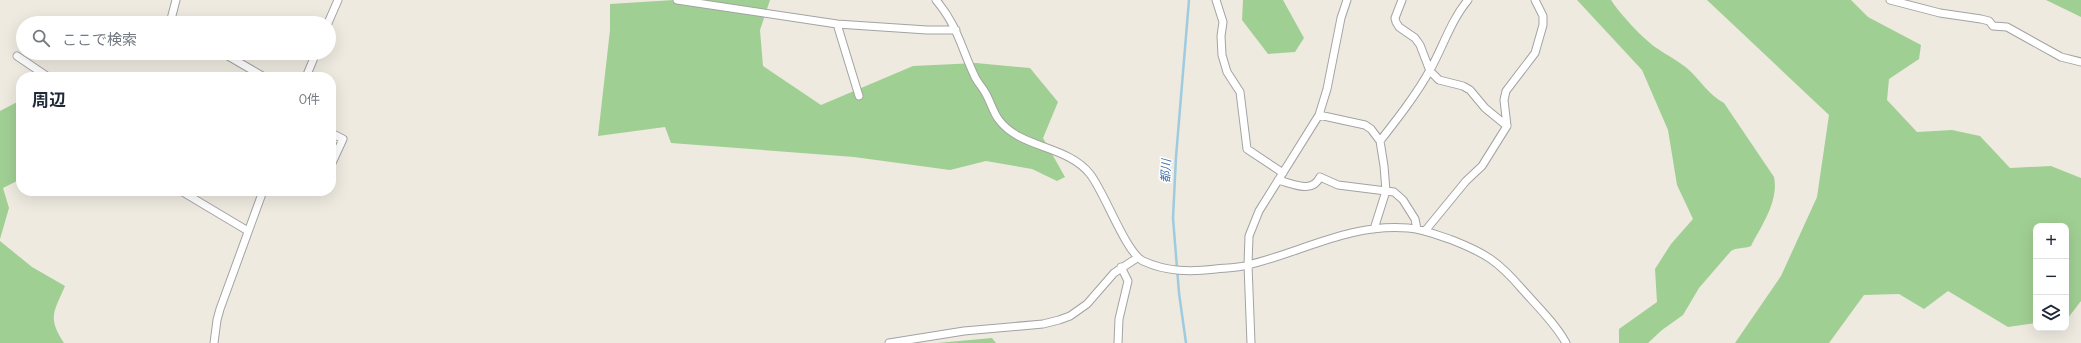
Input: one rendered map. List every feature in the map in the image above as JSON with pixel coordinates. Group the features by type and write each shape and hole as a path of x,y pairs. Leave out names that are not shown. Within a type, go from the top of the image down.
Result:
{"street":[{"path":"172,16 176,0"},
{"path":"331,16 338,0"},
{"path":"677,0 837,24 927,30 956,30"},
{"path":"936,0 956,30 975,78 985,92 999,119 1015,134 1061,152 1076,161 1089,173 1100,190 1136,258 1169,270 1183,271 1248,265 1338,236 1374,229 1398,228 1421,230 1475,250 1494,260 1523,290 1558,331 1566,343"},
{"path":"1216,0 1223,22 1221,36 1222,55 1227,72 1240,92 1247,149 1283,173"},
{"path":"1252,343 1248,246 1252,227 1278,180 1319,114 1327,89 1341,18 1347,0"},
{"path":"1402,0 1395,18 1396,22 1420,45 1430,71 1439,80 1463,86 1470,90 1485,108 1507,126"},
{"path":"1380,141 1403,112 1430,71 1457,16 1468,0"},
{"path":"1421,230 1466,181 1482,166 1507,126 1504,100 1506,91 1535,53 1543,25 1543,16 1535,0"},
{"path":"1890,0 1940,13 1981,19 1989,22 1993,26 2007,27 2061,57 2081,62"},
{"path":"837,24 859,96"},
{"path":"23,60 41,72"},
{"path":"235,60 255,72"},
{"path":"308,72 313,60"},
{"path":"1319,114 1365,125 1371,129 1380,141 1386,191 1374,229"},
{"path":"336,136 342,138 336,153"},
{"path":"1278,180 1312,187 1316,184 1320,177 1338,185 1394,192 1403,200 1421,230"},
{"path":"189,196 248,231"},
{"path":"214,343 217,320 261,196"},
{"path":"890,343 964,331 1043,324 1060,320 1070,316 1087,304 1121,267 1136,258"},
{"path":"1118,343 1119,319 1128,281 1121,267"}],"green space":[{"path":"674,0 770,0 760,30 763,66 821,105 913,66 976,63 1030,68 1058,102 1043,138 1065,177 1057,181 1032,169 986,161 950,170 854,157 671,143 665,127 598,136 610,30 610,4"},
{"path":"1243,0 1283,0 1304,38 1295,52 1268,54 1242,20"},
{"path":"1577,0 1611,0 1626,19 1646,40 1689,70 1709,92 1724,103 1774,177 1775,186 1772,204 1751,246 1731,251 1699,288 1683,315 1662,330 1648,343 1619,343 1619,329 1657,302 1655,269 1671,244 1693,219 1677,185 1668,130 1642,70"},
{"path":"1707,0 1851,0 1868,17 1921,45 1919,59 1889,79 1887,100 1917,132 1952,130 1980,136 2010,168 2051,166 2081,178 2081,301 2069,317 2069,223 2033,223 2033,323 2008,327 1948,291 1924,309 1899,294 1864,295 1829,343 1735,343 1781,276 1817,197 1829,115"},
{"path":"2046,0 2081,0 2081,17"},
{"path":"16,103 16,182 3,188 9,208 0,239 0,111"},
{"path":"0,241 32,267 65,286 54,314 55,327 64,343 0,343"},
{"path":"992,338 996,343 937,343"}],"waterway":[{"name":"都川","path":"1186,343 1179,293 1173,218 1176,157 1189,0"}]}
